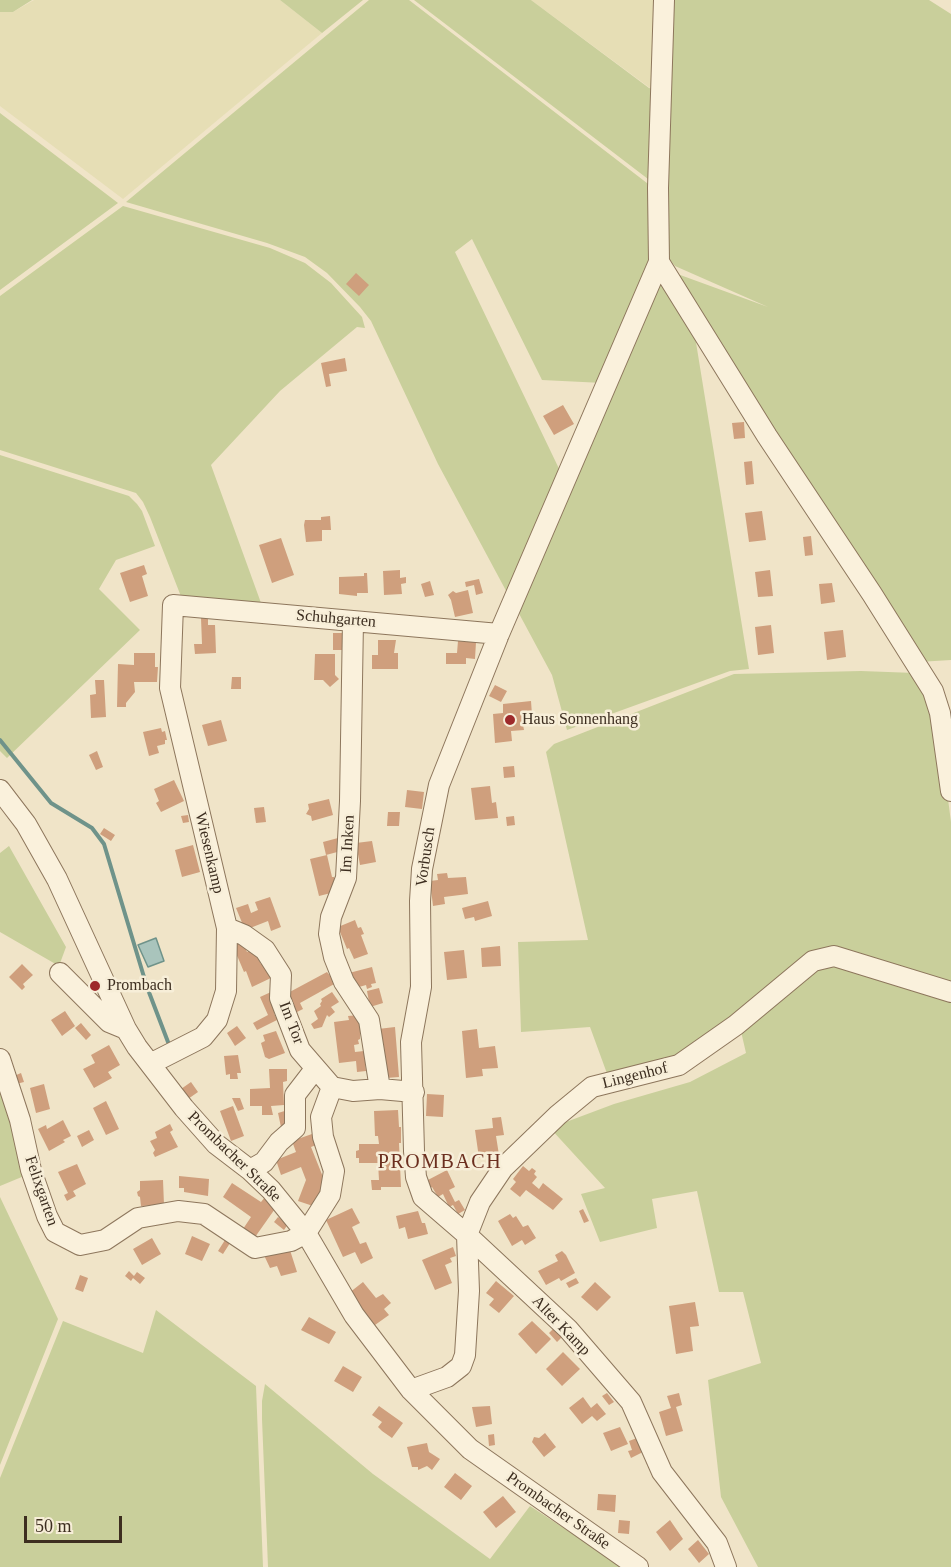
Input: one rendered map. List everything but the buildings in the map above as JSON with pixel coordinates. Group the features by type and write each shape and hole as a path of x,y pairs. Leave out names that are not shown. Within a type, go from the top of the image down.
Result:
{"street":[{"path":"664,0 658,189 659,262 767,436 933,691 940,713 951,791"},
{"name":"Vorbusch","path":"414,1092 411,1042 421,987 420,901 423,858 439,784 499,634 659,262"},
{"name":"Schuhgarten","path":"173,605 499,634"},
{"name":"Wiesenkamp","path":"150,1064 203,1037 217,1020 226,991 227,928 170,688 173,605"},
{"name":"Im Inken","path":"353,621 350,801 346,878 332,917 329,934 334,957 344,982 369,1020 380,1089"},
{"name":"Prombacher Straße","path":"0,789 26,824 57,879 126,1029 183,1108 216,1144 250,1170 271,1190 306,1233 354,1315 411,1390 470,1449 638,1567"},
{"name":"Im Tor","path":"227,928 244,935 265,950 281,975 280,998 300,1050 332,1087"},
{"name":"Lingenhof","path":"411,1390 447,1377 461,1366 465,1355 469,1291 467,1235 480,1202 503,1168 558,1115 592,1087 679,1065 736,1025 813,961 834,956 951,992"},
{"path":"60,973 109,1022 126,1029"},
{"name":"Felixgarten","path":"0,1059 20,1120 31,1170 55,1232 80,1245 105,1240 138,1218 178,1211 204,1214 255,1248 291,1241 306,1233"},
{"path":"250,1170 264,1162 279,1142 295,1128 295,1095 315,1069"},
{"path":"306,1233 330,1195 334,1172 322,1137 321,1117 332,1087 353,1091 380,1089 414,1092"},
{"name":"Alter Kamp","path":"414,1092 416,1177 423,1197 568,1329 631,1402 662,1472 717,1543 726,1567"}],"shaded area":[{"path":"34,0 280,0 322,33 123,199 0,106 0,12 13,12"},
{"path":"531,0 660,0 654,89 650,88"}],"green space":[{"path":"0,0 32,0 13,12 0,12"},
{"path":"280,0 363,0 322,33"},
{"path":"369,0 409,0 656,190 654,253 603,383 542,380 472,239 455,252 563,477 511,600 438,464 371,321 360,307 327,273 305,257 267,243 126,202"},
{"path":"414,0 531,0 649,88 654,89 653,179 648,179"},
{"path":"667,0 929,0 951,14 951,660 918,662 672,272 768,307 675,266 667,256"},
{"path":"0,113 118,203 0,290"},
{"path":"123,206 270,248 305,263 331,283 362,317 365,328 357,327 280,391 211,465 261,603 182,599 150,517 136,493 0,450 0,296"},
{"path":"663,284 693,324 749,669 730,671 567,730 552,675 516,608 656,286"},
{"path":"0,455 129,496 142,511 155,546 116,560 99,589 140,630 7,758 0,751"},
{"path":"861,671 915,673 936,707 951,822 951,989 832,954 676,1063 609,1079 590,1027 521,1032 518,942 588,940 546,752 554,744 734,674"},
{"path":"9,846 66,947 59,966 0,932 0,853"},
{"path":"834,960 951,996 951,1567 758,1567 721,1497 708,1380 761,1363 743,1292 719,1292 697,1191 652,1199 657,1228 600,1242 581,1194 605,1188 550,1128 614,1104 690,1082 746,1053 740,1027 814,964"},
{"path":"0,1074 29,1174 0,1186"},
{"path":"0,1197 58,1319 0,1465"},
{"path":"156,1310 256,1386 263,1567 0,1567 0,1478 63,1321 143,1353"},
{"path":"265,1384 373,1474 490,1559 530,1506 623,1567 268,1567 262,1419"}],"water":[{"path":"156,938 164,961 148,967 138,945"}],"waterway":[{"path":"0,740 51,803 92,828 104,844 147,987 168,1042"}],"place":[{"name":"Haus Sonnenhang","path":"510,720"},
{"name":"Prombach","path":"95,986"}],"district":[{"name":"PROMBACH","path":"440,1163"}]}
